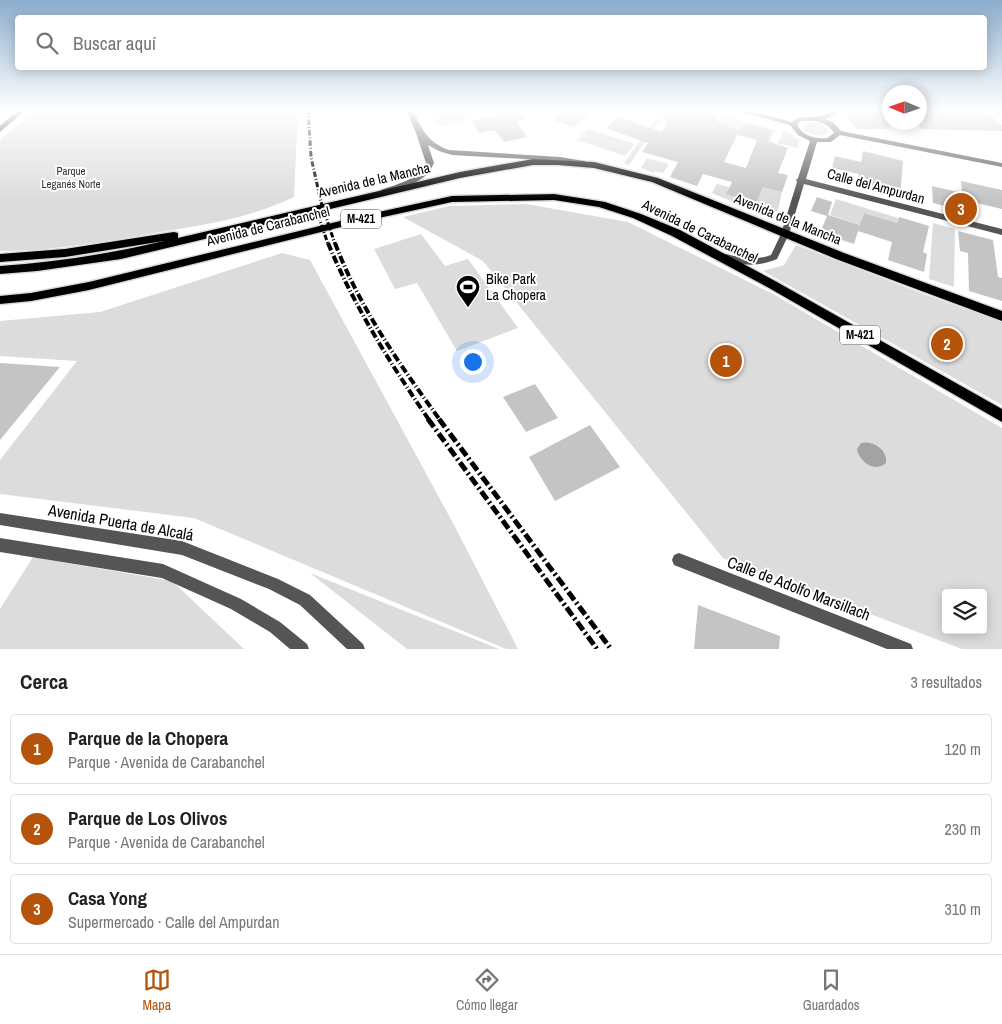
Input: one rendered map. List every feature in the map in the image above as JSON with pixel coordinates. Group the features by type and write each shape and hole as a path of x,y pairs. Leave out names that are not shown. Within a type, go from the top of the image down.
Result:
{"main road":[{"name":"Avenida de la Mancha","path":"0,270 121,255 383,192 533,162 558,162 594,165 654,180 840,256 1002,316"},
{"name":"Avenida de Carabanchel","path":"0,300 59,293 365,218 452,199 554,197 601,204 637,216 718,254 1002,416"},
{"path":"0,258 65,253 238,228"}],"street":[{"path":"383,192 423,176 430,163 422,139"},
{"path":"425,139 437,149 452,153 560,159 594,165"},
{"path":"718,254 740,262 760,263 774,257 785,234 800,180 814,140 831,139"},
{"path":"870,139 1002,165"},
{"name":"Calle del Ampurdan","path":"800,180 1002,232"},
{"name":"Avenida Puerta de Alcalá","path":"0,519 182,548 273,584 305,600 358,649"},
{"path":"0,544 163,571 236,604 275,627 302,649"},
{"name":"Calle de Adolfo Marsillach","path":"679,560 906,649"}],"green space":[{"name":"Parque Leganés Norte","path":"297,139 294,197 239,217 201,225 72,246 0,251 0,140"},
{"path":"620,139 635,144 625,156 577,140"},
{"path":"641,139 647,139 629,165 624,163"},
{"path":"780,139 798,139 798,148 776,143"},
{"path":"647,158 669,164 663,173 655,171 653,173 641,168"},
{"path":"717,184 729,187 727,194 756,203 763,186 782,192 778,210 773,214 764,215 712,193"},
{"path":"836,199 898,218 897,223 864,213 862,219 872,222 870,228 830,215"},
{"path":"526,204 628,222 775,295 1002,428 1002,649 962,649 723,558 483,261 403,217 449,206"},
{"path":"933,223 955,229 954,287 929,279"},
{"name":"Bike Park La Chopera","path":"421,234 445,266 468,259 518,328 457,351 417,283 395,289 374,249"},
{"path":"796,245 1002,322 1002,405 763,271 784,265"},
{"path":"282,253 310,260 453,523 518,649 506,649 194,518 0,494 0,460 77,361 0,356 0,321 100,312"},
{"path":"33,557 172,581 244,649 0,649 0,609"},
{"path":"310,573 499,649 407,649"}],"shaded area":[{"path":"866,442 879,447 885,454 886,463 877,467 864,462 857,449 861,443"}],"building":[{"path":"502,139 516,139 504,142"},
{"path":"638,139 735,139 724,162 746,168 757,140 754,139 769,139 768,141 788,148 778,173 788,175 782,192 763,187 756,203 726,194 732,182 703,174 697,186 670,177 678,162 642,152 648,143"},
{"path":"863,151 903,161 900,198 856,187 859,174 832,168 835,156 861,162"},
{"path":"961,181 1002,190 1002,209 964,200 965,211 933,203 932,186 962,193"},
{"path":"817,197 832,202 828,215 860,225 854,244 820,233 827,216 811,211"},
{"path":"864,213 897,223 899,217 929,226 923,252 927,254 924,272 888,260 892,242 858,231"},
{"path":"958,231 993,240 998,277 1002,278 1002,301 969,291 968,253 960,251"},
{"path":"0,363 60,367 0,440"},
{"path":"535,384 558,418 526,432 503,397"},
{"path":"590,425 620,467 555,501 529,457"},
{"path":"698,605 780,636 779,649 694,649"}],"railway":[{"path":"310,139 311,157 321,202 335,244"},
{"path":"318,215 328,244"},
{"path":"328,243 361,312 400,377 429,420"},
{"path":"335,243 368,313 440,420"},
{"path":"428,419 597,649"},
{"path":"439,419 611,649"}],"place":[{"name":"Casa Yong","path":"961,209"},
{"name":"Bike Park La Chopera","path":"468,308"},
{"name":"Parque de Los Olivos","path":"947,344"},
{"name":"Parque de la Chopera","path":"726,361"}]}
